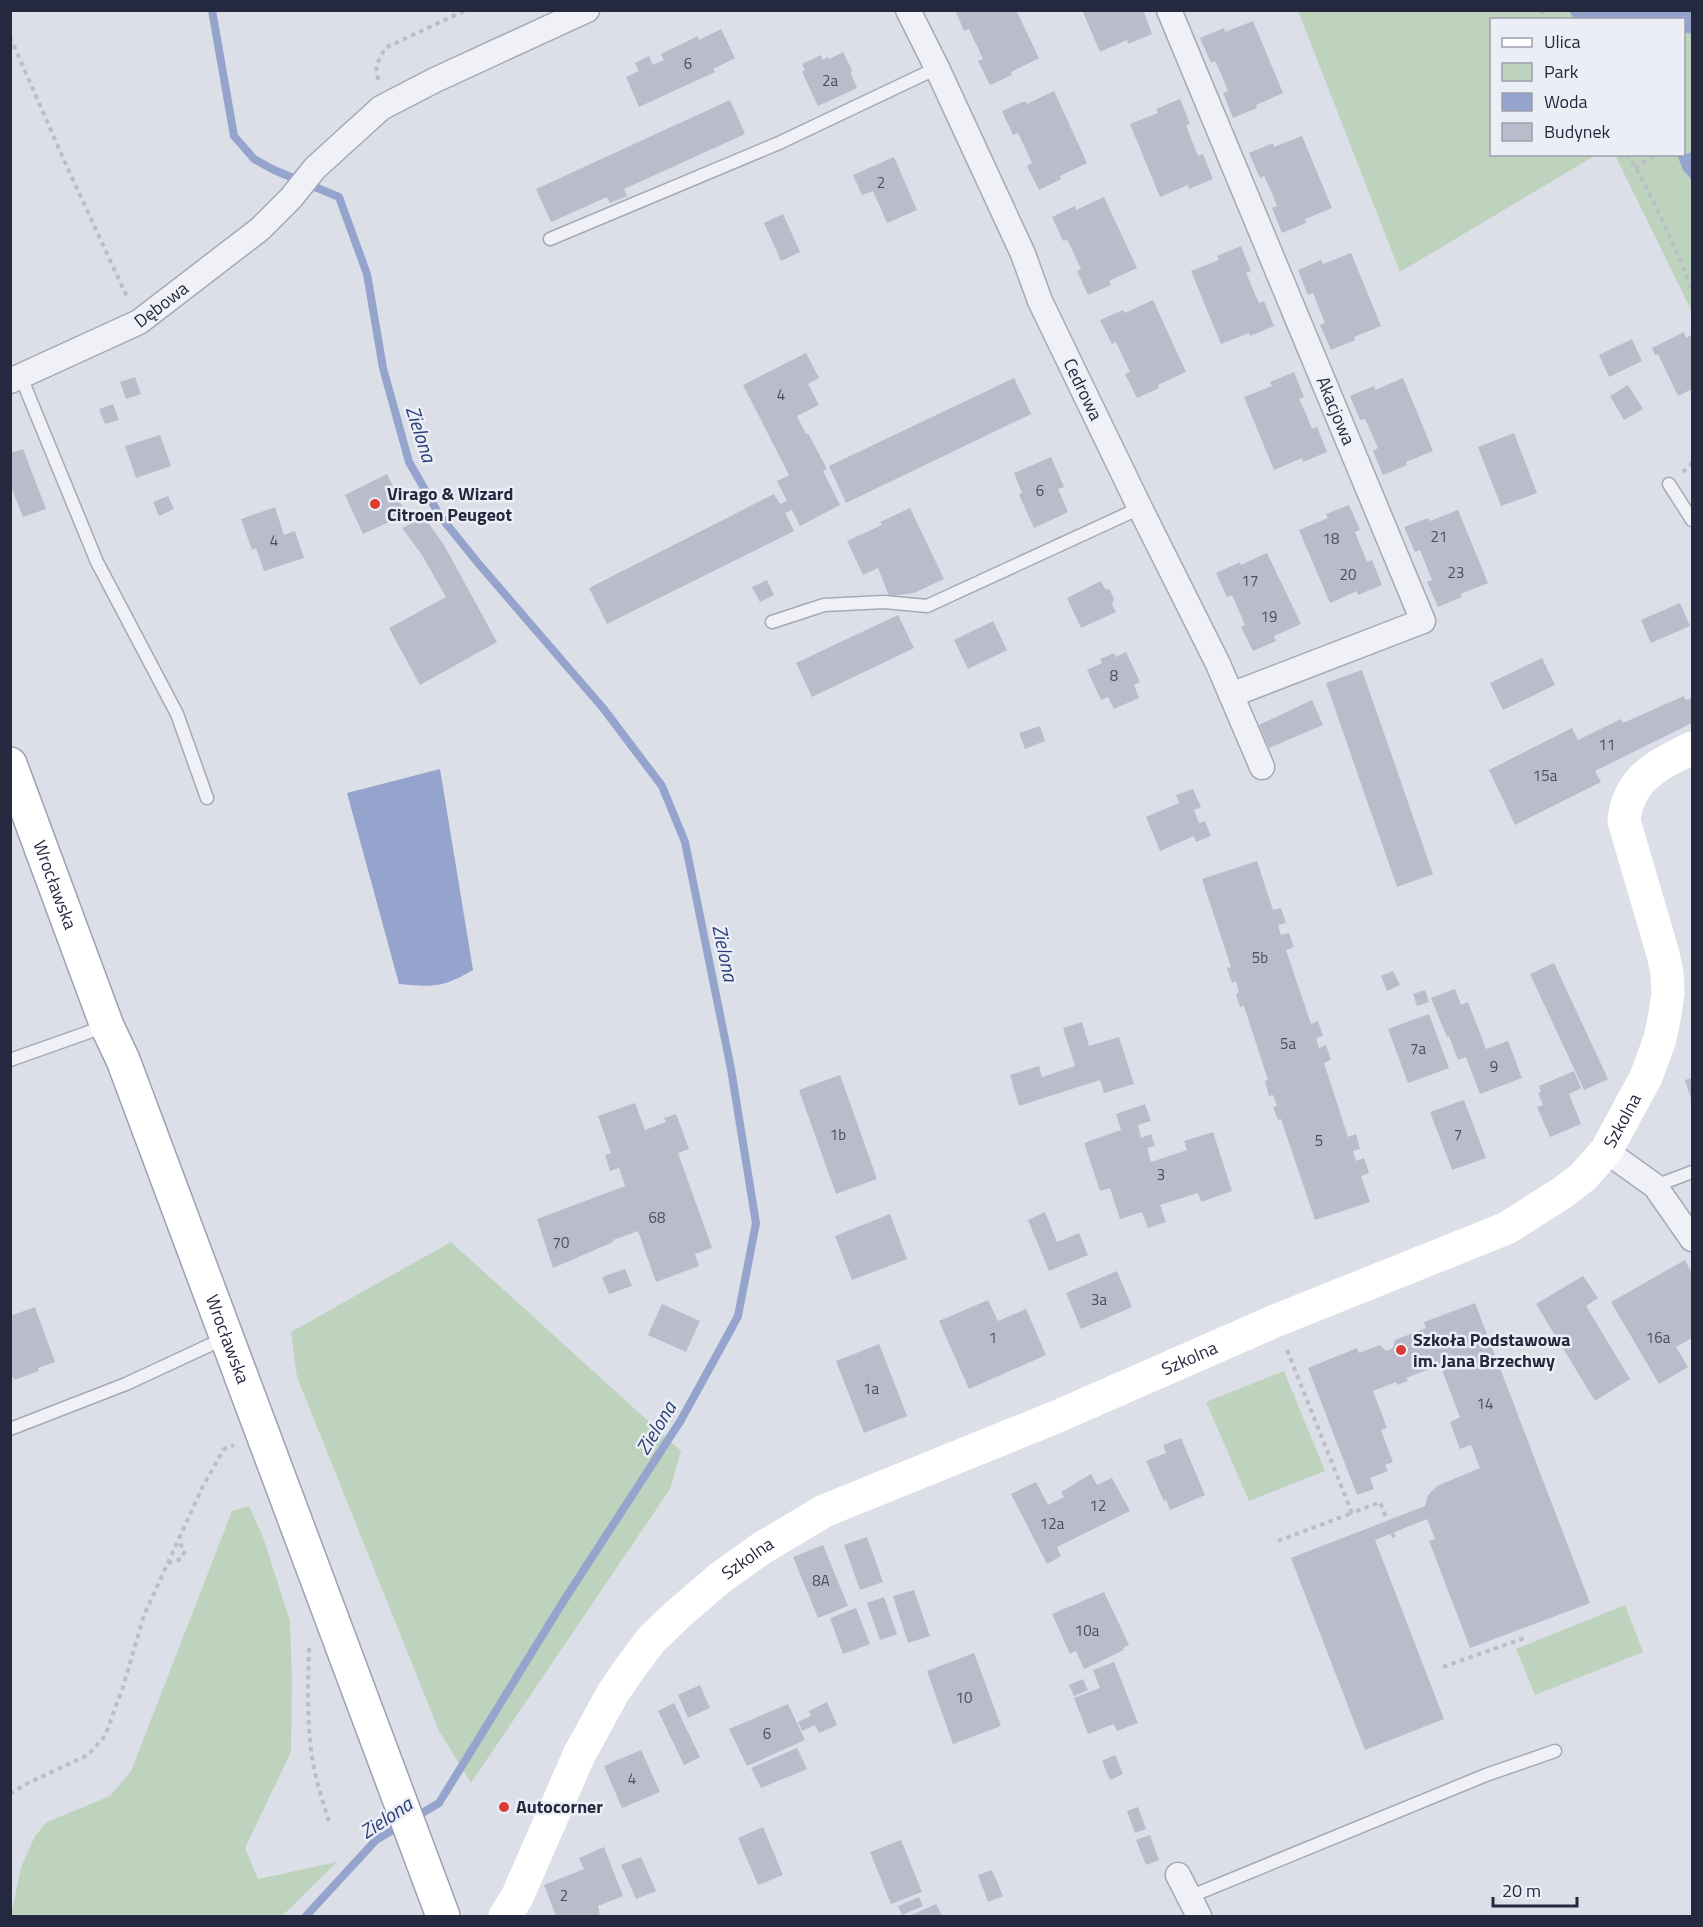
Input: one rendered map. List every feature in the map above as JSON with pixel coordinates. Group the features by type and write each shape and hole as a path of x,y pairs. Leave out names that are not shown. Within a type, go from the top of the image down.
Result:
{"street":[{"path":"381,108 435,80 587,10"},
{"name":"Cedrowa","path":"908,10 1023,254 1040,301 1231,695 1262,767"},
{"name":"Akacjowa","path":"1169,10 1423,621 1231,695"},
{"name":"Dębowa","path":"16,379 139,322 260,229 291,198 315,168 381,108"},
{"name":"Szkolna","path":"505,1917 517,1897 579,1755 613,1693 651,1640 720,1578 762,1548 824,1511 1056,1417 1275,1321 1507,1228 1583,1177 1606,1151 1646,1077 1659,1040 1668,993 1663,954 1624,821 1624,812 1634,789 1650,770 1692,748"},
{"name":"Wrocławska","path":"10,764 107,1026 123,1060 395,1782 443,1917"},
{"path":"1606,1151 1655,1186 1692,1239"},
{"path":"1178,1875 1194,1907"}],"lane":[{"path":"550,239 779,143 937,68"},
{"path":"16,379 97,562 177,714 207,798"},
{"path":"1669,484 1692,520"},
{"path":"772,622 824,604 884,602 927,606 1140,508"},
{"path":"10,1060 107,1026"},
{"path":"1655,1186 1692,1172"},
{"path":"10,1429 126,1384 226,1337"},
{"path":"1194,1907 1475,1780 1555,1751"}],"path":[{"path":"381,108 376,66 385,48 466,10"},
{"path":"10,37 139,322"},
{"path":"1628,156 1676,247 1692,288"},
{"path":"1635,168 1653,156"},
{"path":"1275,1321 1352,1513"},
{"path":"10,1794 88,1755 105,1736 123,1687 144,1615 203,1486 224,1449 263,1434"},
{"path":"1278,1541 1380,1502 1387,1520"},
{"path":"1392,1533 1395,1539"},
{"path":"167,1563 181,1559 185,1551 177,1540"},
{"path":"1443,1667 1527,1637"},
{"path":"309,1643 308,1697 311,1751 318,1786 329,1822"}],"green space":[{"path":"1298,11 1692,11 1692,312 1615,156 1685,156 1685,18 1490,18 1490,156 1594,156 1400,272"},
{"path":"451,1242 681,1451 670,1489 471,1783 439,1731 297,1377 291,1332"},
{"path":"1284,1371 1325,1471 1249,1501 1206,1402"},
{"path":"249,1506 263,1537 290,1621 292,1681 291,1752 245,1848 258,1879 337,1862 282,1916 11,1916 21,1867 35,1836 47,1822 110,1796 131,1771 232,1511"},
{"path":"1625,1605 1643,1652 1535,1695 1516,1649"}],"water":[{"path":"1569,11 1692,11 1692,34 1685,32 1685,18 1573,18"},
{"path":"1692,152 1692,180 1683,170 1678,157"},
{"path":"440,769 473,970 437,985 399,984 347,793"}],"building":[{"path":"955,10 1016,10 1039,58 1011,72 1012,75 990,85 978,61 983,59 969,29 964,31"},
{"path":"1082,10 1143,10 1152,34 1128,44 1127,40 1100,52"},
{"path":"1253,21 1283,93 1233,118 1223,93 1228,91 1222,76 1215,61 1211,63 1200,38 1224,28 1225,32"},
{"path":"721,29 735,58 713,69 715,72 639,107 626,77 639,71 635,63 649,56 653,65 664,60 661,54 698,36 699,40"},
{"path":"843,52 852,70 851,74 857,88 818,106 802,72 805,70 802,64 821,55 823,60"},
{"path":"1054,91 1087,163 1060,176 1061,179 1039,190 1027,166 1032,163 1018,133 1013,135 1002,111 1025,101 1027,104"},
{"path":"1180,99 1190,124 1186,125 1198,156 1203,154 1213,179 1189,189 1188,185 1160,197 1130,124 1158,113 1156,109"},
{"path":"730,100 745,134 624,189 627,196 610,203 607,197 551,222 536,189"},
{"path":"1302,136 1332,208 1305,219 1306,223 1282,233 1272,208 1277,206 1271,191 1264,176 1260,178 1249,153 1273,143 1274,147"},
{"path":"894,157 917,210 887,223 873,191 862,195 853,175"},
{"path":"1104,197 1137,268 1109,281 1111,285 1088,295 1077,271 1081,269 1067,239 1063,241 1052,217 1075,206 1076,210"},
{"path":"783,214 800,252 781,261 764,223"},
{"path":"1241,246 1251,271 1246,273 1259,303 1264,301 1274,326 1221,344 1191,271 1219,260 1217,256"},
{"path":"1351,253 1381,326 1331,350 1320,325 1325,323 1313,293 1308,295 1298,270 1321,260 1323,264"},
{"path":"1153,300 1186,372 1137,398 1125,374 1130,372 1116,342 1112,344 1100,320 1123,310 1125,313"},
{"path":"1684,332 1686,338 1691,335 1692,338 1692,389 1678,396 1658,354 1655,355 1652,348"},
{"path":"1632,339 1642,361 1609,377 1599,355"},
{"path":"806,353 819,378 808,384 819,405 797,416 827,469 823,471 840,505 800,526 792,510 785,513 794,531 607,624 589,588 774,494 780,504 787,501 777,481 789,475 743,385"},
{"path":"1294,372 1304,397 1299,399 1312,429 1317,427 1327,452 1303,462 1302,458 1274,470 1244,397 1272,386 1270,382"},
{"path":"135,377 141,394 126,399 120,382"},
{"path":"1014,378 1031,414 846,503 829,466"},
{"path":"1403,378 1433,451 1383,475 1373,451 1378,448 1365,419 1360,420 1350,396 1374,386 1375,390"},
{"path":"1628,385 1643,409 1624,420 1610,396"},
{"path":"113,404 119,420 105,424 99,409"},
{"path":"1514,433 1537,493 1501,506 1478,447"},
{"path":"160,435 171,466 136,478 125,446"},
{"path":"23,449 46,509 23,517 10,484 10,453"},
{"path":"1051,457 1064,487 1058,489 1068,512 1034,528 1019,495 1022,493 1014,473"},
{"name":"Virago & Wizard Citroen Peugeot","path":"387,474 406,514 363,534 345,495"},
{"path":"168,496 174,509 159,516 153,502"},
{"path":"1349,505 1360,530 1355,532 1367,562 1372,560 1382,585 1358,595 1357,591 1330,603 1299,530 1328,518 1326,514"},
{"path":"275,507 284,535 295,531 304,558 264,571 256,548 252,550 241,519"},
{"path":"910,508 944,579 914,593 889,596 878,568 863,575 847,541 882,525 880,522"},
{"path":"1458,510 1488,583 1460,594 1462,597 1438,607 1427,582 1432,580 1420,550 1415,552 1404,527 1428,518 1430,521"},
{"path":"424,517 444,545 497,642 420,685 389,628 446,597 422,555 402,528"},
{"path":"1267,553 1301,624 1274,636 1276,641 1253,651 1241,627 1245,625 1232,595 1227,597 1216,573"},
{"path":"767,580 774,595 760,602 752,587"},
{"path":"1101,581 1105,589 1110,590 1116,612 1081,628 1067,598"},
{"path":"1680,603 1690,626 1651,643 1641,620"},
{"path":"898,615 914,648 812,697 796,663"},
{"path":"993,621 1007,650 968,669 954,640"},
{"path":"1126,652 1140,682 1134,685 1139,698 1114,709 1108,697 1101,700 1087,670 1102,663 1100,659 1114,653 1116,657"},
{"path":"1542,658 1555,685 1503,710 1490,683"},
{"path":"1362,670 1433,874 1397,887 1326,683"},
{"path":"1684,696 1686,700 1692,698 1692,723 1595,771 1601,782 1515,825 1489,770 1572,728 1578,740 1621,719 1623,723"},
{"path":"1312,700 1323,725 1269,748 1259,725"},
{"path":"1040,726 1045,741 1025,749 1019,733"},
{"path":"1193,789 1201,807 1194,810 1199,823 1205,821 1211,836 1196,842 1194,836 1160,851 1146,817 1179,803 1176,795"},
{"path":"1257,861 1273,910 1281,908 1286,923 1278,925 1281,935 1289,933 1294,947 1286,950 1311,1024 1318,1021 1323,1036 1316,1038 1319,1048 1326,1045 1331,1060 1324,1063 1348,1137 1356,1134 1360,1149 1353,1151 1356,1161 1364,1158 1369,1173 1361,1176 1370,1202 1315,1220 1281,1119 1278,1120 1273,1107 1277,1106 1273,1095 1269,1096 1265,1081 1268,1080 1244,1006 1240,1007 1236,994 1239,992 1236,981 1232,983 1227,968 1231,967 1202,879"},
{"path":"1554,963 1608,1079 1584,1090 1530,974"},
{"path":"1393,971 1400,985 1387,991 1381,976"},
{"path":"1455,989 1461,1005 1468,1002 1486,1049 1508,1041 1522,1078 1480,1094 1466,1057 1458,1060 1431,998"},
{"path":"1425,990 1429,1002 1417,1006 1413,994"},
{"path":"1429,1014 1449,1068 1408,1083 1388,1029"},
{"path":"1082,1022 1089,1046 1119,1037 1134,1084 1104,1093 1100,1080 1019,1106 1010,1075 1039,1066 1042,1077 1075,1066 1063,1028"},
{"path":"1574,1071 1581,1088 1569,1094 1581,1124 1550,1137 1537,1107 1543,1105 1538,1093 1541,1092 1539,1086"},
{"path":"840,1075 877,1179 836,1194 799,1090"},
{"path":"1692,1078 1692,1102 1685,1080"},
{"path":"1464,1100 1486,1158 1452,1170 1430,1112"},
{"path":"635,1103 645,1130 666,1122 664,1118 676,1114 689,1149 678,1153 712,1248 695,1254 699,1266 656,1282 638,1231 553,1268 537,1219 625,1186 619,1168 610,1171 605,1155 611,1153 598,1116"},
{"path":"1145,1104 1151,1121 1138,1125 1141,1138 1151,1134 1155,1146 1147,1148 1151,1162 1187,1150 1184,1141 1213,1132 1232,1191 1201,1202 1198,1193 1160,1205 1166,1222 1148,1228 1142,1212 1120,1219 1110,1188 1100,1191 1084,1143 1121,1130 1116,1114"},
{"path":"1045,1212 1057,1242 1079,1233 1088,1255 1049,1271 1028,1220"},
{"path":"890,1214 907,1259 852,1280 835,1236"},
{"path":"1685,1260 1692,1274 1692,1338 1676,1347 1688,1367 1659,1384 1611,1302"},
{"path":"625,1269 632,1286 609,1294 602,1277"},
{"path":"1117,1271 1132,1307 1081,1329 1066,1293"},
{"path":"1583,1276 1598,1298 1586,1306 1630,1379 1595,1401 1536,1304"},
{"path":"988,1300 998,1321 1026,1309 1046,1355 969,1389 939,1321"},
{"path":"1475,1303 1590,1603 1470,1648 1429,1541 1435,1539 1427,1519 1375,1540 1444,1719 1365,1750 1291,1558 1425,1506 1428,1495 1437,1486 1480,1468 1471,1445 1460,1449 1450,1422 1460,1417 1440,1365 1406,1378 1408,1381 1397,1385 1396,1382 1373,1391 1387,1428 1381,1430 1393,1462 1385,1465 1388,1471 1370,1478 1374,1489 1357,1495 1308,1368 1357,1348 1359,1353 1380,1345 1386,1351 1393,1348 1395,1340 1426,1328 1424,1322"},
{"path":"662,1304 700,1321 686,1352 648,1335"},
{"path":"35,1307 55,1362 38,1368 39,1371 14,1380 13,1377 10,1378 10,1316"},
{"path":"879,1344 907,1416 864,1433 836,1361"},
{"path":"1181,1438 1205,1495 1170,1510 1146,1461 1166,1453 1163,1445"},
{"path":"1091,1474 1097,1485 1112,1478 1130,1511 1057,1547 1061,1556 1047,1564 1011,1494 1036,1482 1048,1505 1064,1497 1061,1492"},
{"path":"867,1537 883,1582 860,1590 844,1545"},
{"path":"823,1545 848,1606 818,1618 793,1557"},
{"path":"914,1590 930,1636 908,1643 893,1596"},
{"path":"1104,1592 1129,1645 1123,1648 1124,1650 1084,1669 1076,1651 1070,1654 1052,1614"},
{"path":"884,1597 897,1634 880,1640 867,1603"},
{"path":"856,1608 870,1644 843,1654 830,1618"},
{"path":"974,1653 1001,1726 953,1744 927,1671"},
{"path":"1114,1662 1138,1723 1117,1731 1114,1724 1088,1734 1074,1698 1100,1688 1093,1670"},
{"path":"1083,1679 1088,1690 1074,1696 1069,1685"},
{"path":"700,1685 710,1708 688,1718 678,1695"},
{"path":"827,1702 837,1725 819,1733 815,1725 802,1731 798,1722 811,1716 809,1711"},
{"path":"674,1703 700,1757 684,1765 658,1711"},
{"path":"788,1704 805,1740 747,1766 729,1729"},
{"path":"797,1748 807,1769 761,1788 751,1768"},
{"path":"641,1750 660,1792 622,1808 604,1766"},
{"path":"1115,1755 1123,1774 1110,1780 1102,1761"},
{"path":"1138,1807 1146,1829 1135,1833 1127,1811"},
{"path":"763,1827 783,1875 758,1885 738,1838"},
{"path":"1150,1835 1159,1860 1146,1865 1136,1840"},
{"path":"901,1840 922,1892 891,1904 870,1852"},
{"path":"604,1847 623,1896 598,1906 600,1916 556,1916 544,1885 584,1869 579,1858"},
{"path":"641,1857 656,1891 636,1899 621,1865"},
{"path":"992,1870 1003,1896 988,1902 978,1875"},
{"path":"919,1897 923,1906 902,1915 898,1906"},
{"path":"936,1904 942,1916 909,1916"}],"waterway":[{"name":"Zielona","path":"212,10 234,136 254,159 274,170 339,197 367,274 383,368 409,462 440,516 603,708 662,786 685,842 731,1069 756,1223 738,1316 681,1420 561,1605 439,1803 414,1818"},
{"name":"Zielona","path":"306,1916 376,1840 403,1824"}],"place":[{"name":"Virago & Wizard Citroen Peugeot","path":"375,504"},
{"name":"Szkoła Podstawowa im. Jana Brzechwy","path":"1401,1350"},
{"name":"Autocorner","path":"504,1807"}]}
